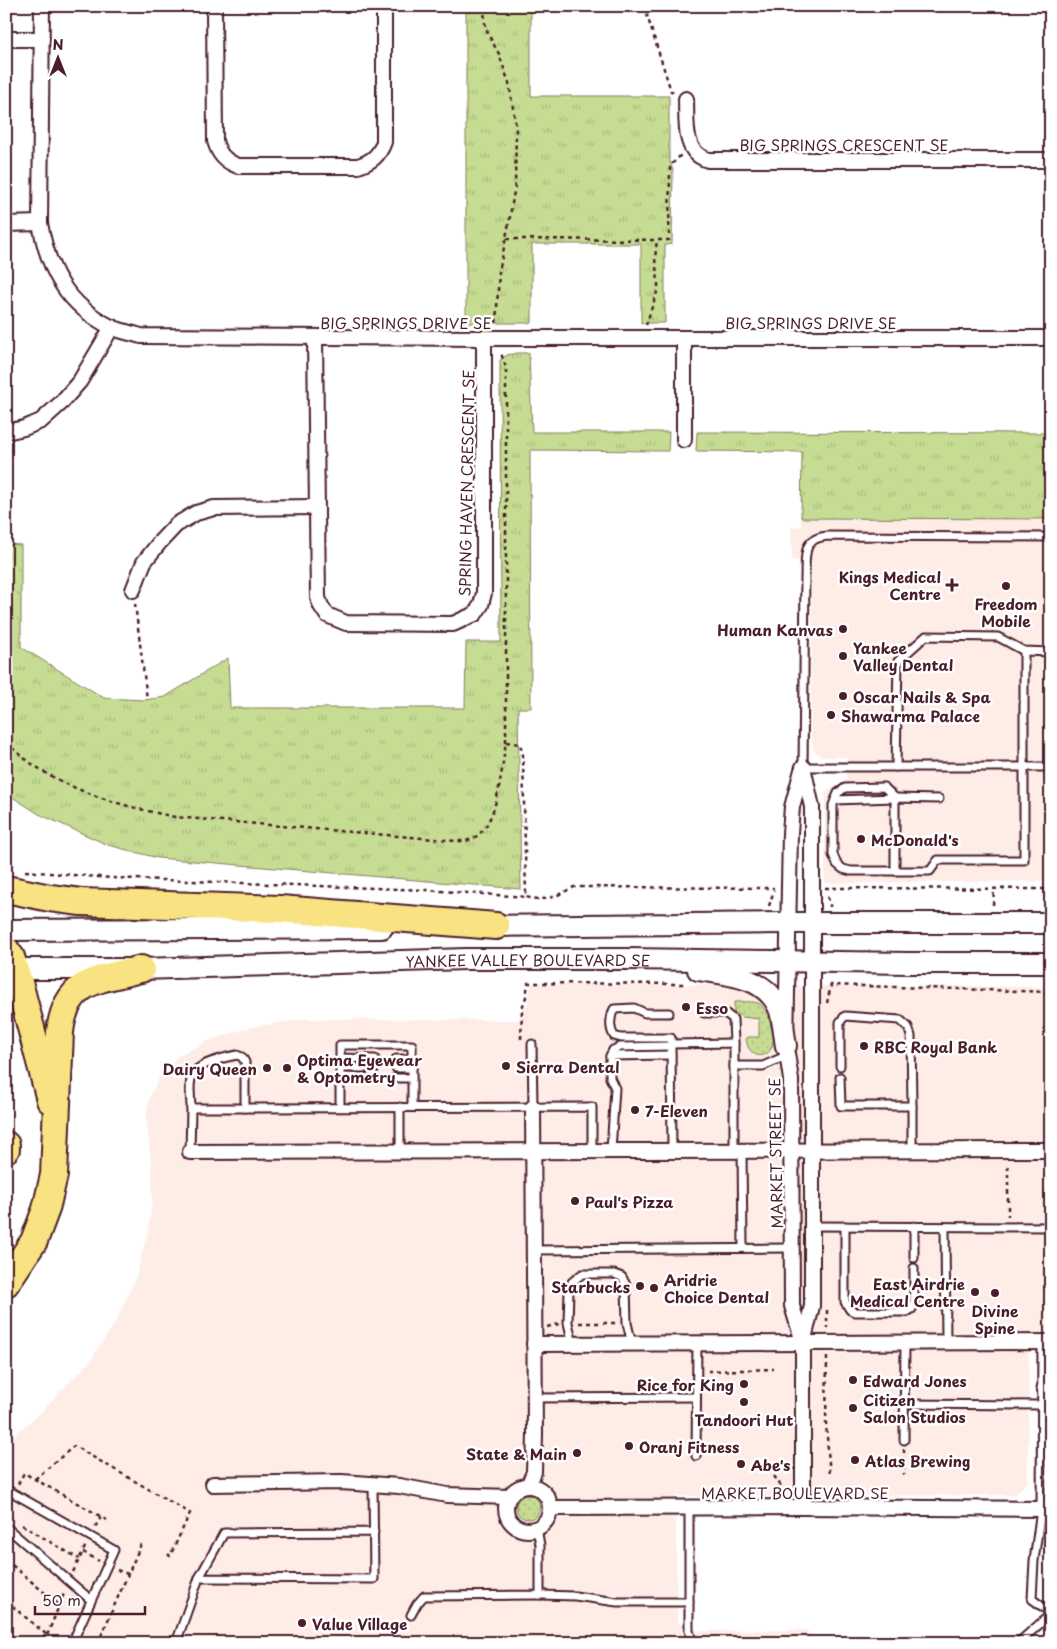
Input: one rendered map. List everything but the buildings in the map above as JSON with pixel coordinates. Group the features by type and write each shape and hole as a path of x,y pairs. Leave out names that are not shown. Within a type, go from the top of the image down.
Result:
{"highway":[{"path":"13,880 50,898 81,902 280,909 496,926"},
{"path":"9,963 55,1120"},
{"path":"6,1284 34,1241 46,1209 54,1175 55,1120 62,1021 70,999 88,983 141,969"}],"main road":[{"path":"6,930 788,923 1051,923"},
{"name":"YANKEE VALLEY BOULEVARD SE","path":"9,963 141,969 466,959 1051,963"},
{"path":"628,959 736,976 753,982 763,988 774,999 779,1010 787,1050"}],"street":[{"name":"BIG SPRINGS DRIVE SE","path":"42,6 40,223 44,248 62,287 79,306 112,327 141,336 644,339 1051,338"},
{"path":"214,6 215,141 223,159 238,166 358,166 375,158 384,142 384,6"},
{"path":"6,39 42,39"},
{"path":"686,99 687,136 690,145"},
{"name":"BIG SPRINGS CRESCENT SE","path":"690,145 700,158 708,160 1051,160"},
{"path":"6,224 40,223"},
{"path":"6,432 24,428 41,421 61,403 80,381 112,327"},
{"name":"SPRING HAVEN CRESCENT SE","path":"315,337 318,598 321,606 327,614 346,623 453,624 475,614 481,605 484,593 484,338"},
{"path":"684,338 684,440"},
{"path":"133,590 144,562 160,542 176,525 196,513 214,508 316,507"},
{"name":"MARKET STREET SE","path":"803,767 792,807 788,923 787,1050 792,1080 792,1306 803,1343"},
{"name":"MARKET STREET SE","path":"803,767 812,807 812,1306 803,1343 803,1507"},
{"path":"528,1486 534,1472 535,1398 533,1107"},
{"path":"190,1152 1051,1150"},
{"path":"534,1344 1046,1342"},
{"path":"213,1484 341,1482 400,1486 447,1495 509,1497"},
{"path":"528,1486 537,1487 549,1499 549,1516 537,1528 522,1529 510,1520 506,1504 514,1491 528,1486"},
{"name":"MARKET BOULEVARD SE","path":"550,1508 803,1507 1047,1510"}],"lane":[{"path":"1051,537 820,536 810,541 806,548 805,578 803,767 1051,768"},
{"path":"896,767 898,661 926,636 998,637 1024,651 1051,652"},
{"path":"895,871 895,798 884,788 845,788 838,793 833,805 833,856 837,864 851,871 895,871 930,871 938,860 1024,860 1024,651"},
{"path":"835,800 939,798"},
{"path":"669,1013 645,1013 634,1008 614,1009 611,1015 611,1031 614,1036 621,1038 671,1038 672,1151"},
{"path":"704,1013 725,1013 733,1019 743,1248"},
{"path":"840,1066 840,1022 845,1016 900,1020 908,1027 911,1036 912,1150"},
{"path":"611,1151 615,1088 610,1078 610,1056 613,1050 620,1047 734,1043"},
{"path":"532,1044 533,1107"},
{"path":"340,1107 340,1045 412,1045 412,1107"},
{"path":"734,1066 764,1066 787,1050"},
{"path":"190,1152 191,1078 193,1073 213,1062 237,1055 242,1057 245,1062 245,1108"},
{"path":"610,1056 671,1055"},
{"path":"340,1058 375,1059"},
{"path":"396,1059 412,1059"},
{"path":"340,1068 375,1068"},
{"path":"396,1068 412,1068"},
{"path":"340,1077 375,1078"},
{"path":"840,1077 841,1106 912,1106"},
{"path":"396,1078 412,1078"},
{"path":"191,1108 592,1106 592,1151"},
{"path":"400,1107 400,1153"},
{"path":"812,1226 1051,1227"},
{"path":"845,1226 845,1302 850,1310 855,1312 907,1312 912,1310 914,1304 914,1268"},
{"path":"914,1226 914,1258"},
{"path":"944,1227 946,1342"},
{"path":"534,1250 792,1248"},
{"path":"573,1344 568,1323 568,1291 572,1282 582,1274 614,1274 622,1277 626,1285 627,1323 632,1344"},
{"path":"1018,1643 1051,1613 1032,1599 1034,1561 1047,1510 1041,1405 1046,1342"},
{"path":"696,1456 697,1343"},
{"path":"904,1440 905,1343"},
{"path":"1041,1388 1051,1388"},
{"path":"535,1398 696,1397"},
{"path":"904,1404 1041,1405"},
{"path":"200,1578 374,1579 373,1484"},
{"path":"10,1491 114,1550 72,1643"},
{"path":"689,1508 689,1630 692,1643"},
{"path":"6,1527 92,1600"},
{"path":"537,1528 540,1544 540,1595"},
{"path":"176,1643 200,1578 224,1534 374,1532"},
{"path":"412,1614 424,1596 540,1595 576,1596 617,1602 689,1602"}],"path":[{"path":"6,742 47,774 83,792 134,809 175,817 360,834 468,840 480,834 491,818 506,742 506,368 501,355 496,325 499,272 515,185 515,113 504,68 484,23 484,6"},
{"path":"644,6 671,91 686,99"},
{"path":"506,239 670,240 670,166 690,145"},
{"path":"644,339 646,321 658,289 655,259 657,240"},
{"path":"133,590 147,699"},
{"path":"506,742 520,744 523,755 526,896"},
{"path":"13,880 111,878 426,890 526,896 539,900 548,900 574,887 774,888"},
{"path":"823,888 1051,889"},
{"path":"984,906 993,906 994,889"},
{"path":"521,1044 522,1008 528,983 691,984"},
{"path":"1008,1166 1009,1227"},
{"path":"543,1327 568,1323 627,1323"},
{"path":"827,1353 826,1424 830,1476"},
{"path":"706,1371 774,1369"},
{"path":"904,1440 904,1475"},
{"path":"35,1479 74,1446 190,1513 170,1556 168,1554"},
{"path":"10,1491 24,1473 108,1520"},
{"path":"774,1476 783,1488"},
{"path":"14,1521 79,1558"},
{"path":"98,1643 142,1542"},
{"path":"6,1560 59,1605"},
{"path":"6,1601 47,1635"}],"shaded area":[{"path":"801,518 1051,519 1051,881 825,883 825,793 846,780 847,757 823,757 814,751 811,739 812,561 792,560 791,527 801,527"},
{"path":"531,984 1051,987 1051,1335 1029,1335 1028,1481 1015,1495 676,1496 677,1623 699,1631 806,1630 819,1643 24,1643 16,1637 6,1628 6,1442 41,1412 90,1361 115,1323 135,1280 148,1231 152,1203 152,1170 146,1115 150,1096 159,1078 177,1057 207,1041 251,1027 303,1019 518,1020 528,1003"}],"green space":[{"path":"466,6 531,6 531,96 669,96 669,158 673,171 672,244 665,245 665,323 641,323 641,244 532,244 532,323 466,323"},
{"path":"529,353 532,432 669,432 668,451 530,450 531,708 518,708 521,889 158,858 108,845 39,814 6,793 6,544 21,545 21,647 104,698 144,700 165,697 228,658 230,708 465,708 466,642 501,642 500,360 507,355"},
{"path":"697,432 1051,433 1051,519 801,518 802,452 696,451"},
{"path":"734,1002 758,1003 765,1010 773,1037 773,1043 768,1053 760,1056 751,1051 746,1039 748,1037 759,1037 759,1019 742,1017 734,1012"},
{"path":"528,1495 533,1496 539,1502 539,1512 533,1518 528,1519 523,1518 517,1512 516,1507 517,1502 523,1496"}],"place":[{"name":"Kings Medical Centre","path":"952,585"},
{"name":"Freedom Mobile","path":"1006,586"},
{"name":"Human Kanvas","path":"843,629"},
{"name":"Yankee Valley Dental","path":"843,656"},
{"name":"Oscar Nails & Spa","path":"843,696"},
{"name":"Shawarma Palace","path":"831,715"},
{"name":"McDonald's","path":"861,839"},
{"name":"Esso","path":"686,1007"},
{"name":"RBC Royal Bank","path":"864,1046"},
{"name":"Sierra Dental","path":"506,1066"},
{"name":"Dairy Queen","path":"267,1068"},
{"name":"Optima Eyewear & Optometry","path":"287,1068"},
{"name":"7-Eleven","path":"635,1110"},
{"name":"Paul's Pizza","path":"575,1201"},
{"name":"Starbucks","path":"640,1286"},
{"name":"Aridrie Choice Dental","path":"654,1288"},
{"name":"East Airdrie Medical Centre","path":"975,1292"},
{"name":"Divine Spine","path":"995,1293"},
{"name":"Edward Jones","path":"853,1380"},
{"name":"Rice for King","path":"744,1384"},
{"name":"Tandoori Hut","path":"744,1402"},
{"name":"Citizen Salon Studios","path":"853,1408"},
{"name":"Oranj Fitness","path":"629,1446"},
{"name":"State & Main","path":"577,1453"},
{"name":"Atlas Brewing","path":"855,1460"},
{"name":"Abe's","path":"741,1464"},
{"name":"Value Village","path":"302,1623"}]}
